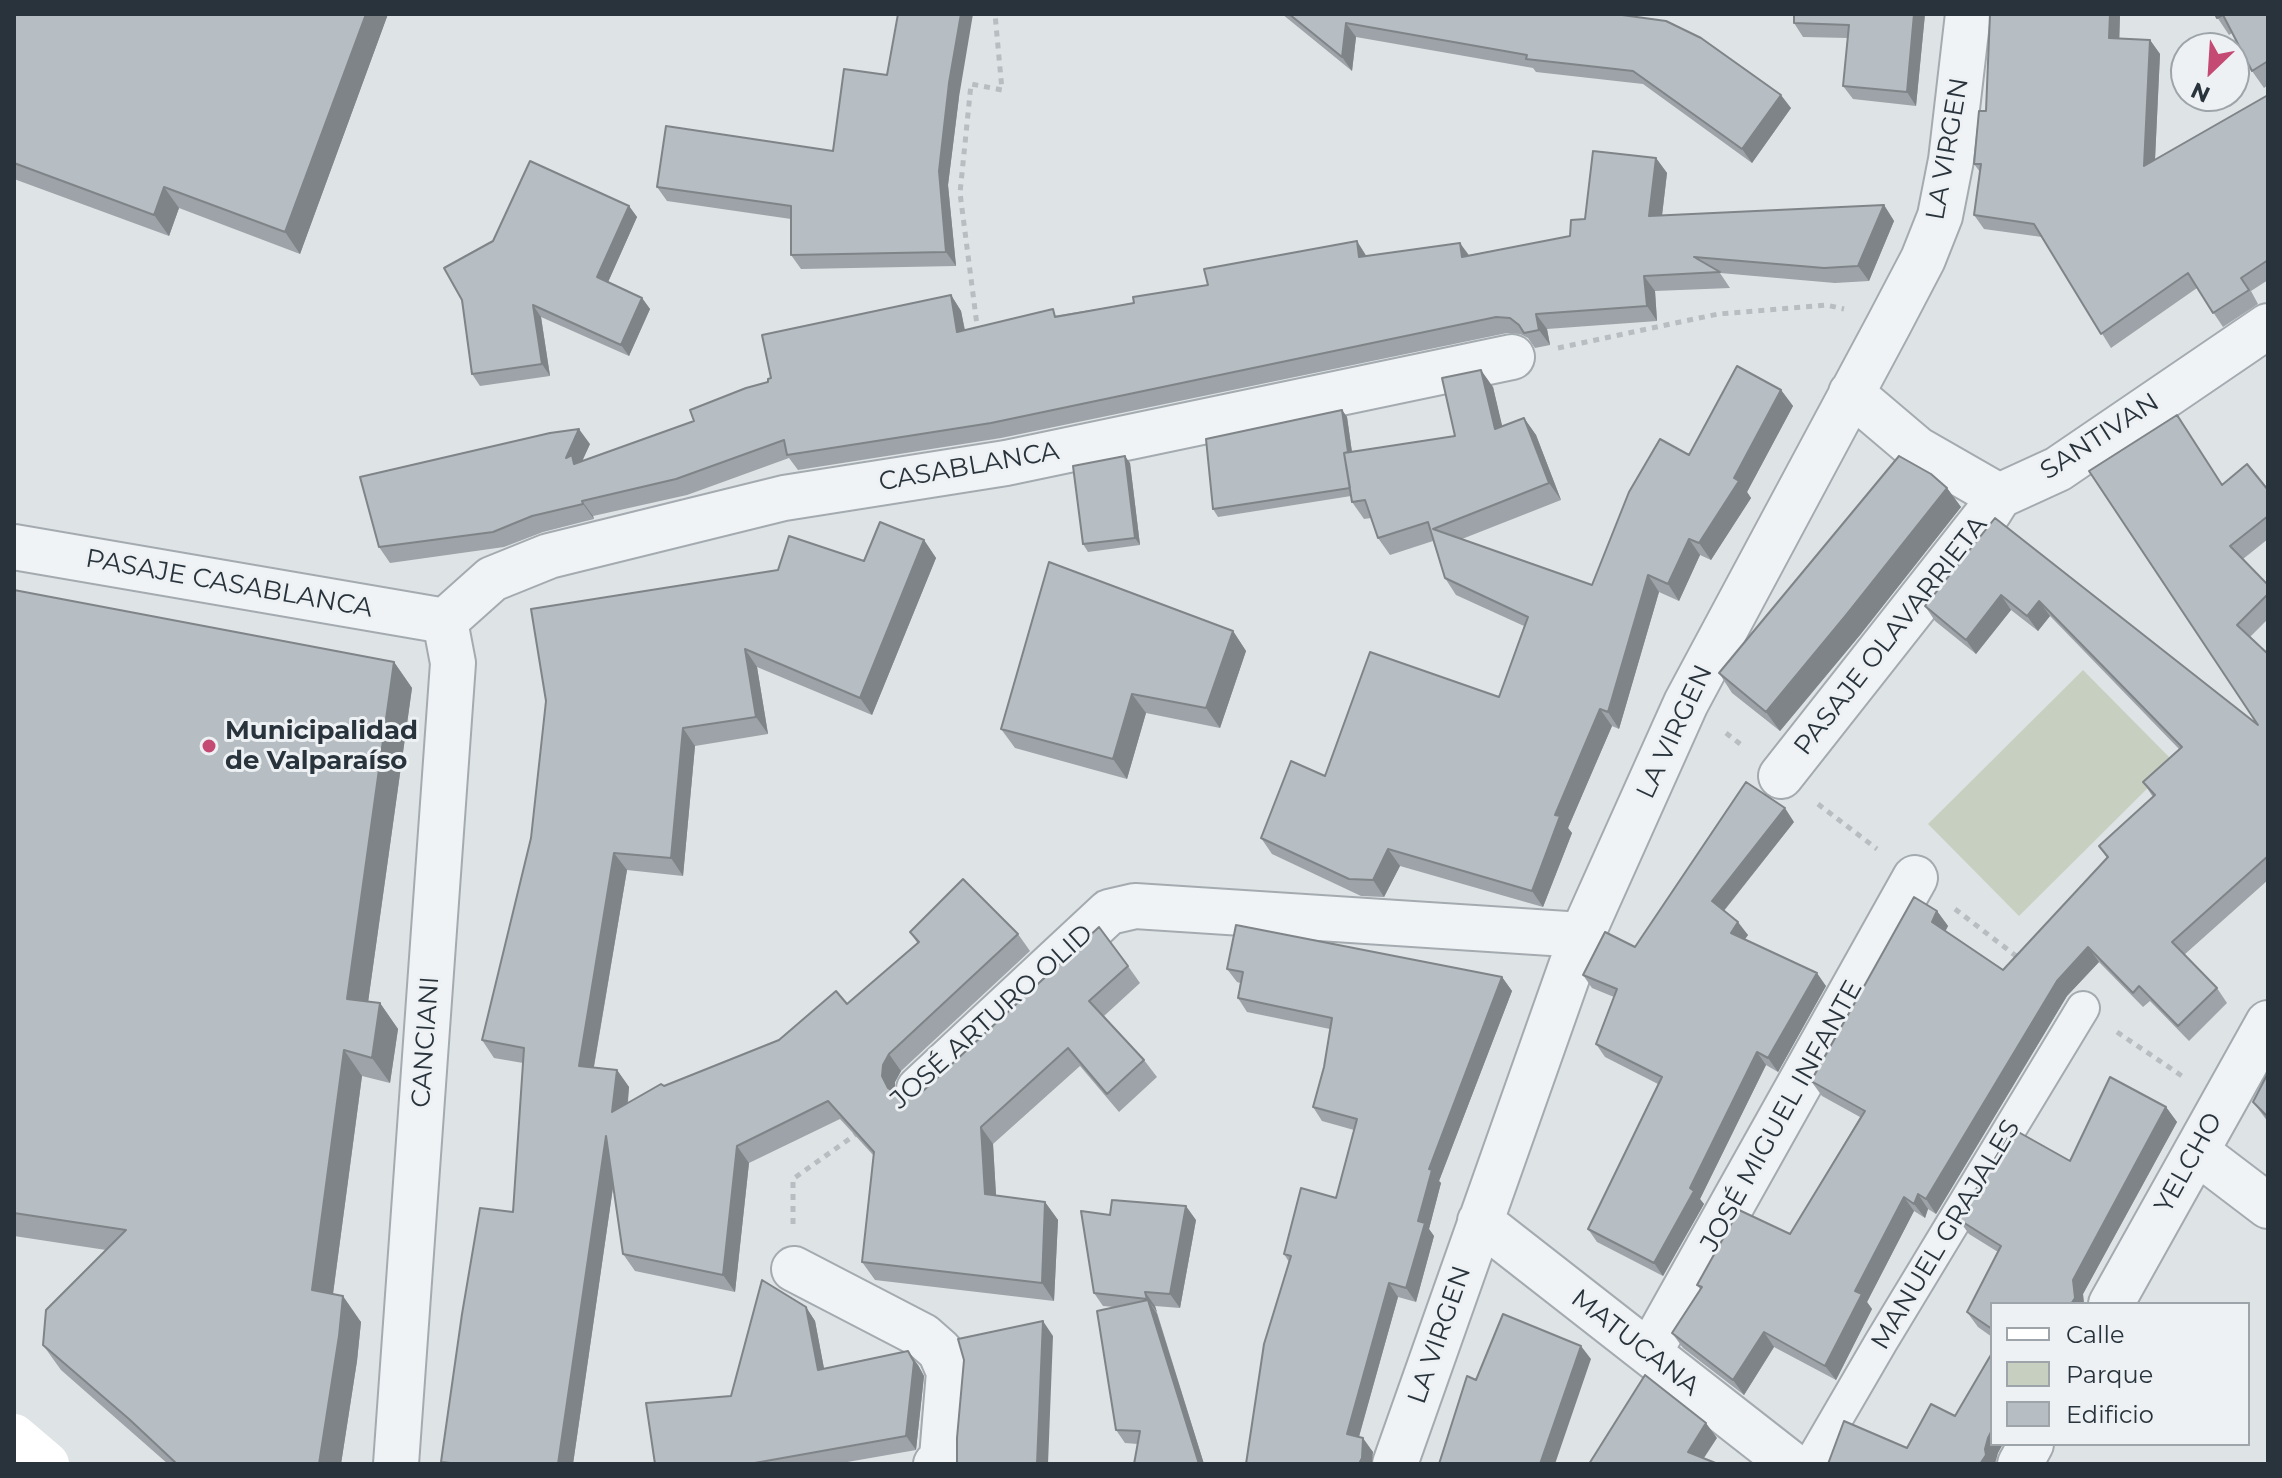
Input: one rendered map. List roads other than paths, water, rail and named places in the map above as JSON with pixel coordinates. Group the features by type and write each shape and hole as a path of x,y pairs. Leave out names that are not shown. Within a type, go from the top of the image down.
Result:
{"main road":[{"path":"14,1436 47,1464"}],"street":[{"name":"LA VIRGEN","path":"1395,1464 1582,935 1686,703 1923,259 1940,216 1951,160 1968,14"},
{"name":"SANTIVAN","path":"1999,496 2058,469 2268,326"},
{"name":"CASABLANCA","path":"445,621 492,579 549,556 784,498 1006,463 1512,357"},
{"path":"1861,375 1917,449 1999,496"},
{"name":"PASAJE OLAVARRIETA","path":"1781,776 1999,496"},
{"name":"PASAJE CASABLANCA","path":"14,547 445,621"},
{"name":"CANCIANI","path":"396,1464 453,663 445,621"},
{"name":"JOSÉ MIGUEL INFANTE","path":"1649,1353 1915,878"},
{"name":"JOSÉ ARTURO OLID","path":"919,1089 1109,912 1135,906 1582,935"},
{"name":"YELCHO","path":"2112,1302 2268,1023"},
{"path":"2197,1152 2268,1206"},
{"name":"MATUCANA","path":"1480,1221 1791,1464"},
{"path":"794,1269 923,1336 940,1351 949,1372 942,1457 936,1464"},
{"path":"2020,1464 2030,1446"}],"lane":[{"name":"MANUEL GRAJALES","path":"1810,1464 2083,1008"}],"place":[{"name":"Municipalidad de Valparaíso","path":"209,746"}]}
